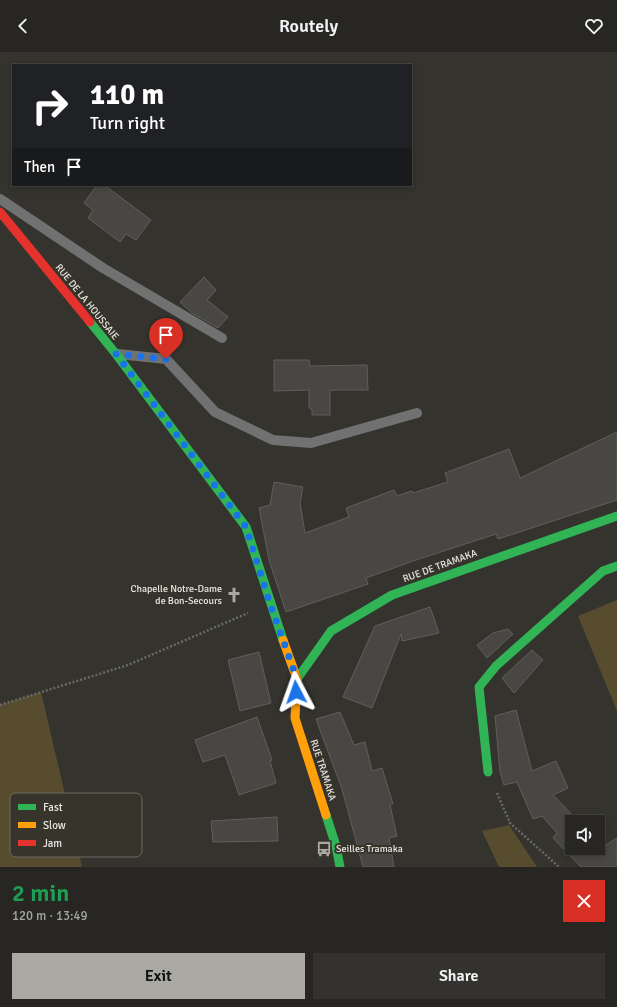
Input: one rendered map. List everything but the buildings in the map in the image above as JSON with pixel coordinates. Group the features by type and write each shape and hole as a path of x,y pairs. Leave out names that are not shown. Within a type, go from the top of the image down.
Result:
{"street":[{"name":"RUE DE LA HOUSSAIE","path":"0,212 116,354 246,527 270,604 297,679"},
{"name":"RUE DE TRAMAKA","path":"297,679 332,631 392,595 617,516"},
{"path":"488,772 479,687 496,666 603,571 617,566"},
{"name":"RUE TRAMAKA","path":"297,679 295,718 336,846 340,867"}],"lane":[{"path":"0,199 103,268 222,338"},
{"path":"116,354 166,359 215,412 273,440 311,443 417,413"}],"path":[{"path":"0,705 128,665 270,604"},
{"path":"488,772 510,823 559,867"}],"shaded area":[{"path":"617,600 617,711 578,616"},
{"path":"41,692 65,793 10,793 10,857 80,857 82,867 0,867 0,705"},
{"path":"509,825 537,867 499,867 482,831"}],"traffic: fast":[{"path":"90,322 116,354 246,527 283,640"},
{"path":"297,679 331,631 392,595 617,516"},
{"path":"488,772 479,687 496,666 603,571 617,566"},
{"path":"326,815 336,846 340,867"}],"traffic: slow":[{"path":"283,640 297,679 295,718 326,815"}],"traffic: jam":[{"path":"0,212 90,322"}],"place":[{"name":"Chapelle Notre-Dame de Bon-Secours","path":"234,595"},
{"name":"Seilles Tramaka","path":"324,849"}],"route":[{"path":"166,359 116,354 246,527 270,604 297,679 296,692"}]}
